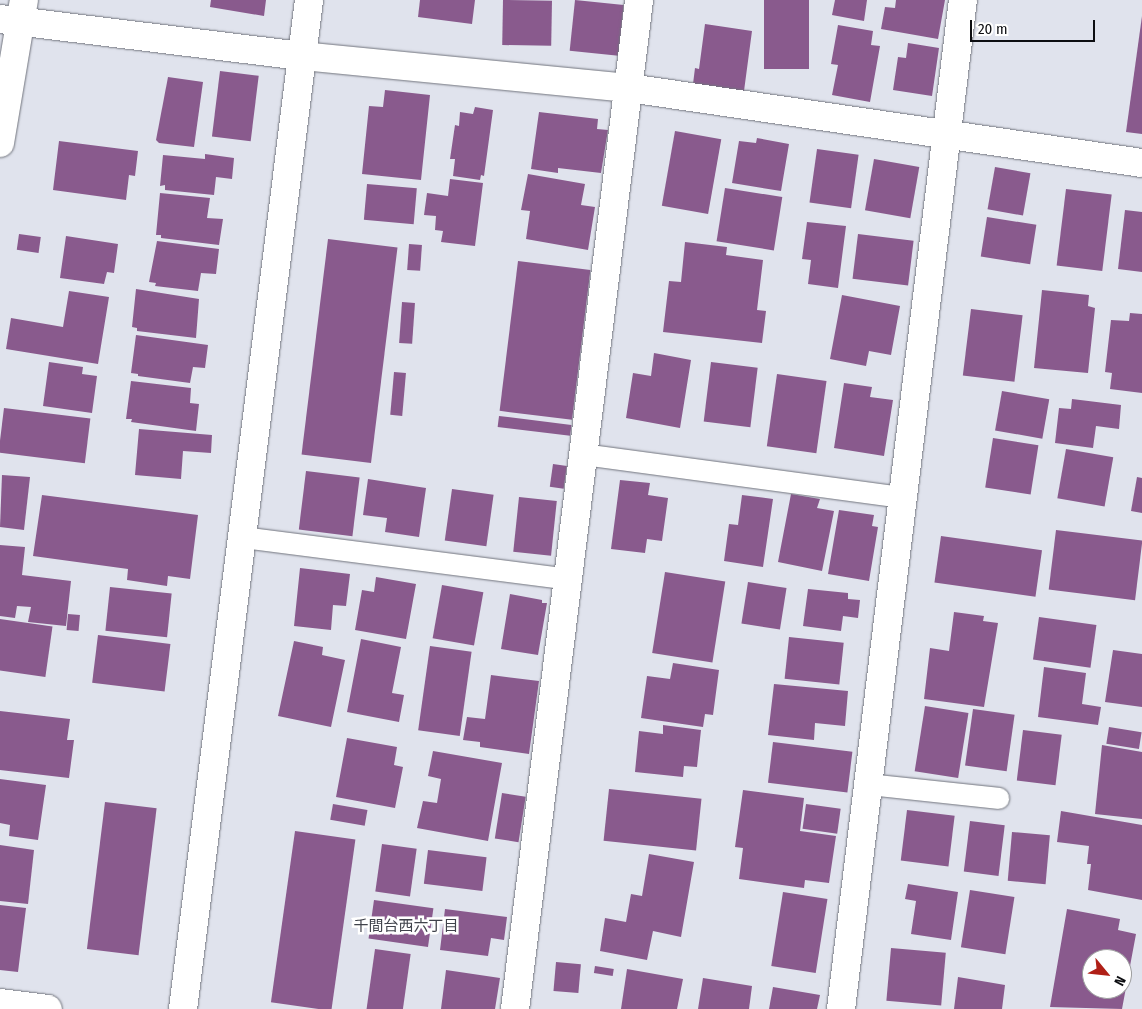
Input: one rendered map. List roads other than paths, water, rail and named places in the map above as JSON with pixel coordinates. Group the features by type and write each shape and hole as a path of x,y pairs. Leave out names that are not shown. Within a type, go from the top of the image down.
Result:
{"street":[{"path":"183,1009 309,0"},
{"path":"516,1009 639,0"},
{"path":"841,1009 963,0"},
{"path":"0,143 15,13 302,56 629,88 1142,163"},
{"path":"0,1002 48,1009"}],"lane":[{"path":"583,454 903,497"},
{"path":"242,537 568,579"},
{"path":"868,784 998,798"}],"district":[{"name":"千間台西六丁目","path":"406,927"}]}
